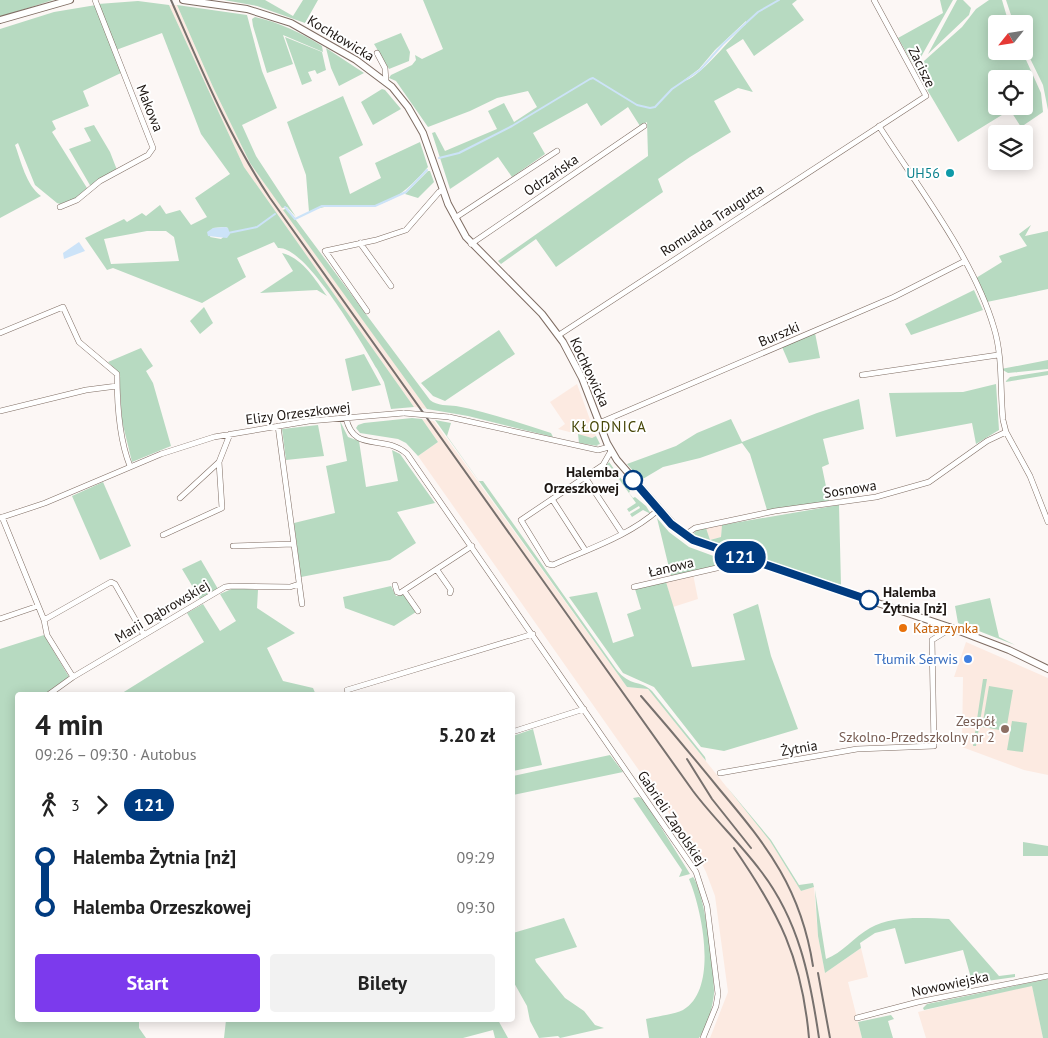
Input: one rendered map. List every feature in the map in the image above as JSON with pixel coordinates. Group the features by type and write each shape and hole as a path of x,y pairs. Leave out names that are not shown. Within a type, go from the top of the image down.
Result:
{"street":[{"path":"0,20 70,0"},
{"name":"Makowa","path":"60,207 77,200 100,181 148,155 153,148 95,0"},
{"name":"Kochłowicka","path":"183,0 204,1 253,10 291,24 335,46 386,82 402,98 418,124 454,218 471,244 534,306 558,334 578,368 610,449 658,510 685,535 738,557 947,626 1009,650 1048,669"},
{"name":"Zacisze","path":"874,0 926,96 879,126"},
{"path":"377,53 385,68 386,82"},
{"name":"Odrzańska","path":"471,244 644,126"},
{"path":"879,126 965,262 993,324 998,355 1003,420 1006,432 1030,476 1048,522"},
{"name":"Romualda Traugutta","path":"558,334 879,126"},
{"path":"454,218 557,151"},
{"path":"367,311 325,251 360,244 406,230 439,192 443,190"},
{"path":"360,244 391,286"},
{"name":"Burszki","path":"599,424 894,297 965,262"},
{"path":"0,333 63,307 79,342 117,374 123,438 130,466"},
{"path":"862,375 998,355"},
{"path":"0,411 86,390 117,386"},
{"name":"Elizy Orzeszkowej","path":"1,518 45,503 130,466 188,444 230,434 278,426 346,418 404,412 449,416 598,450 610,449"},
{"name":"Gabrieli Zapolskiej","path":"346,418 349,430 356,438 394,446 407,454 696,872 707,906 718,994 716,1006 703,1038"},
{"path":"278,426 302,604"},
{"name":"Sosnowa","path":"685,535 695,528 775,511 876,497 929,482 987,441 1006,432"},
{"path":"163,535 222,508 219,462 230,434"},
{"path":"610,449 603,465 522,518 521,522 550,565 648,520 658,510"},
{"path":"180,498 219,462"},
{"path":"585,477 622,533"},
{"path":"552,499 585,550"},
{"path":"1,518 44,620 47,635 73,677"},
{"path":"233,546 294,544"},
{"path":"395,585 398,594 472,546"},
{"name":"Łanowa","path":"634,588 734,564 738,557"},
{"path":"437,570 451,590 450,593"},
{"path":"44,620 111,582 115,584 144,635"},
{"name":"Marii Dąbrowskiej","path":"52,692 73,677 225,588 232,586 290,586 299,584"},
{"path":"404,591 418,611"},
{"path":"0,619 38,606"},
{"name":"Żytnia","path":"720,773 858,749 934,746 932,640 945,632 947,626"},
{"path":"346,690 533,634"},
{"path":"515,731 584,709"},
{"name":"Nowowiejska","path":"857,1018 918,1002 1048,976"}],"shaded area":[{"path":"169,5 177,5 213,87 250,163 427,409 414,407 244,167"},
{"path":"577,384 596,436 592,438 558,429 565,424 550,402"},
{"path":"422,419 434,421 627,687 648,689 770,841 801,891 814,887 818,936 825,973 861,948 868,977 848,982 862,1038 710,1038 728,992 715,896 706,872 695,850 418,456 438,442"},
{"path":"722,525 721,537 710,540 706,528"},
{"path":"693,574 698,599 673,607 666,582"},
{"name":"Zespół Szkolno-Przedszkolny nr 2","path":"966,642 1048,678 1048,775 1024,770 962,747 963,677 954,677"},
{"path":"1032,985 1043,1038 926,1038 918,1012"}],"green space":[{"path":"0,0 53,0 0,17"},
{"path":"224,0 265,0 293,16 303,0 318,0 305,23 257,6"},
{"path":"423,0 797,0 792,4 804,20 754,56 743,39 726,50 753,92 738,88 714,101 731,132 658,179 663,192 556,267 536,239 501,264 498,261 648,156 647,122 640,126 628,107 601,126 587,103 533,133 545,154 512,177 498,157 450,189 432,133 435,132 445,151 497,129 488,111 504,103 514,122 537,107 528,91 497,98 470,111 428,127 396,81 389,78 391,75 412,65 416,60 415,55 422,59 443,49","holes":["746,21 746,24 697,74 683,81 699,69 715,50"]},
{"path":"940,0 953,0 917,64 913,64 898,38 943,13"},
{"path":"957,0 963,0 971,8 969,15 928,54"},
{"path":"989,0 1002,0 1006,15 988,15 988,60 1026,60 1031,70 988,70 988,115 1002,115 958,142 915,69 962,27 976,9"},
{"path":"1006,0 1048,0 1048,110 1043,85 1031,60 1033,60 1033,15 1011,15"},
{"path":"138,1 169,5 244,167 414,407 391,409 384,382 333,298 303,262 290,251 278,248 274,242 237,258 246,277 202,303 113,268 107,270 85,238 124,219 127,222 142,213 146,216 160,205 166,214 180,210 191,225 207,217 195,198 230,174 201,134 162,33 116,50 98,4","holes":["213,228 228,228 228,233 221,239 210,237","147,231 166,231 174,237 179,261 111,264 104,239"]},
{"path":"96,5 121,73 83,91 89,106 52,121 56,129 52,132 87,188 76,198 60,204 57,203 35,185 18,143 15,145 31,186 41,196 0,218 0,29 54,12"},
{"path":"177,5 247,15 262,71 277,108 242,125 256,156 296,217 287,207 282,208 250,163 213,87"},
{"path":"255,17 298,32 322,46 323,52 283,35 293,64 267,73 253,26 252,19"},
{"path":"401,33 410,52 409,61 389,69 374,44"},
{"path":"285,37 322,52 326,70 317,74 315,70 308,72 312,81 302,85"},
{"path":"326,48 364,73 339,86 331,68"},
{"path":"1033,75 1041,93 1043,112 1024,125 1020,125 1013,115 1033,115"},
{"path":"382,89 401,109 373,125 361,102"},
{"path":"343,96 363,145 339,157 350,194 381,178 375,163 420,142 428,167 403,192 388,201 363,207 325,207 309,212 306,175 287,122"},
{"path":"94,125 110,152 117,170 91,187 69,149 91,141 84,128"},
{"path":"430,171 434,182 418,198 405,194"},
{"path":"287,208 430,400 439,404 468,408 503,418 551,433 553,437 468,416 427,409 283,210"},
{"path":"1031,225 1025,236 1048,231 1048,289 987,302 976,278 1002,262 999,256 1027,246 1019,234"},
{"path":"282,253 302,264 327,296 317,290 260,293 293,271"},
{"path":"974,290 983,310 911,335 905,324"},
{"path":"204,307 213,323 200,334 190,321"},
{"path":"499,330 515,354 445,401 433,396 421,383"},
{"path":"815,333 820,358 789,363 782,347"},
{"path":"141,348 153,366 146,371 153,383 171,446 132,462 122,421 119,373 108,362"},
{"path":"364,354 381,385 352,391 345,359"},
{"path":"1048,360 1048,369 1008,373 1001,369"},
{"path":"1048,371 1048,375 1005,382 1010,377"},
{"path":"996,384 999,430 976,444 972,423 896,437 889,393 963,392"},
{"path":"859,399 864,429 823,439 829,464 822,467 829,501 767,510 750,454 742,443 700,458 663,467 641,480 627,464 676,446 697,433 731,419 742,442"},
{"path":"412,418 422,419 438,442 418,456 406,443 398,439 360,433 356,428 364,423"},
{"path":"435,420 451,423 447,436 479,481 483,481 616,669 626,679 648,687 652,691 705,757 706,761 648,689 627,687"},
{"path":"340,421 348,437 359,441 366,487 398,481 392,450 400,454 435,503 397,512 416,543 390,560 301,577 294,523 335,513 326,466 347,461"},
{"path":"318,425 324,456 286,460 282,429"},
{"path":"578,434 592,438 596,436 600,444 598,446 579,443"},
{"path":"609,462 633,498 635,497 646,506 651,514 643,510 632,517 630,514 640,508 639,506 629,512 627,509 636,503 609,465 603,469"},
{"path":"103,482 131,546 100,560 72,496"},
{"path":"839,505 841,585 696,538 693,534 697,530 706,528 710,540 721,537 722,525"},
{"path":"657,518 669,532 689,547 727,561 724,564 671,576"},
{"path":"201,560 218,589 200,599 182,569"},
{"path":"666,582 692,667 745,660 733,614 758,604 771,656 798,729 724,751 701,747 654,687 623,673 569,597 597,592 613,643 634,636 627,614 641,609 635,589"},
{"path":"391,586 396,596 404,594 416,612 394,626 345,608 343,597"},
{"path":"234,588 258,590 257,608 295,633 267,648 283,681 313,688 315,692 124,692 204,642 187,613 203,604 220,631 236,621 220,594"},
{"path":"990,598 999,637 1015,645 958,623 955,606"},
{"path":"44,635 69,677 47,692 15,692 15,1022 139,1022 139,1028 146,1038 0,1038 0,649"},
{"path":"983,679 987,679 976,746 973,746"},
{"path":"989,686 1013,690 1006,731 982,727"},
{"path":"1012,721 1027,723 1023,752 1007,750"},
{"path":"533,729 542,765 515,771 515,735"},
{"path":"610,755 623,772 515,795 515,776"},
{"path":"726,786 771,840 799,885 813,883 814,887 801,891 770,841"},
{"path":"639,797 644,800 690,874 679,877 682,870 633,798"},
{"path":"1023,842 1048,846 1048,856 1023,856"},
{"path":"693,877 701,899 711,952 714,994 711,1012 699,1038 649,1038 646,1019 683,1010 694,1000 701,985 704,967 704,948 699,910 689,879"},
{"path":"815,890 826,959 870,928 879,924 909,918 949,919 999,976 1015,974 1015,977 980,982 973,985 963,950 905,964 895,928 875,933 860,943 861,948 825,973 818,936"},
{"path":"564,918 577,947 535,959 536,962 565,998 584,1011 595,1025 604,1028 560,1038 558,1036 539,1038 530,1021 527,1006 515,985 515,932"},
{"path":"1048,979 1048,1038 1043,1038 1032,986 924,1010 923,1008 927,1004"},
{"path":"891,1015 894,1019 888,1021 893,1038 862,1038 858,1022"},
{"path":"226,1022 499,1022 508,1038 495,1038 493,1030 463,1038 224,1038"}],"water":[{"path":"213,228 228,228 230,234 227,238 208,236 207,232"},
{"path":"79,242 85,251 64,259 63,253"}],"waterway":[{"path":"439,158 459,153 512,126 593,78 637,105 650,108 655,107 672,89 700,70 723,44 758,12 779,0"},
{"path":"285,207 295,219 322,206 375,206 406,192 427,170"},
{"path":"228,233 257,227 275,214"}],"railway":[{"path":"171,0 241,151 270,198 693,791 752,860 773,889 784,909 801,950 807,971 819,1038"},
{"path":"641,696 767,850 791,892 800,914 808,939 813,966"},
{"path":"687,759 712,799 751,848"},
{"path":"734,848 764,894 786,937 801,984 809,1038"},
{"path":"818,973 830,1038"}],"bus line":[{"name":"121","path":"633,480 671,524 693,540 869,600"}],"place":[{"name":"UH56","path":"950,173"},
{"name":"Halemba Orzeszkowej","path":"633,480"},
{"name":"Halemba Żytnia [nż]","path":"869,600"},
{"name":"Katarzynka","path":"903,628"},
{"name":"Tłumik Serwis","path":"968,659"},
{"name":"Zespół Szkolno-Przedszkolny nr 2","path":"1005,729"}],"district":[{"name":"KŁODNICA","path":"609,427"}]}
